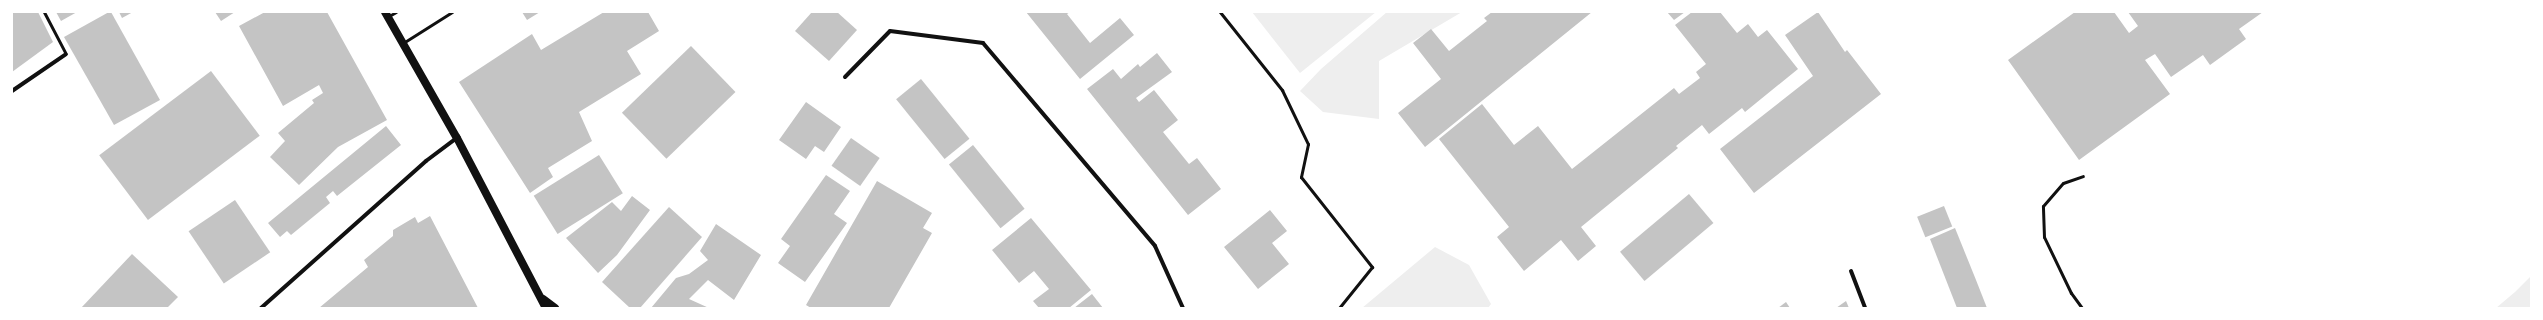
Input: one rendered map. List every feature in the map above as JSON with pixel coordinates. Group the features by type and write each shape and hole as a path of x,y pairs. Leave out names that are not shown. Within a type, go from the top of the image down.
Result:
{"main road":[{"path":"386,14 457,138 546,308"},
{"path":"542,299 555,308"}],"street":[{"path":"845,77 890,31 983,43 1155,246 1183,308"},
{"path":"12,91 66,54"},
{"path":"261,308 426,161 457,138"},
{"path":"1851,270 1865,308"}],"lane":[{"path":"44,12 66,54"},
{"path":"386,14 396,12"},
{"path":"403,43 452,12"},
{"path":"1220,12 1282,90 1308,144 1301,177 1372,267 1339,308"},
{"path":"2082,308 2071,293 2044,237 2043,206 2063,183 2083,176"}],"shaded area":[{"path":"1252,12 1376,12 1300,73"},
{"path":"1387,12 1462,12 1379,61 1379,119 1323,112 1300,91 1321,69"},
{"path":"1435,247 1469,265 1491,304 1488,308 1362,308"},
{"path":"2531,276 2531,308 2496,308 2515,292"}],"building":[{"path":"12,12 38,12 53,42 12,72"},
{"path":"56,12 77,12 61,21"},
{"path":"111,12 160,100 114,125 64,37"},
{"path":"119,12 133,12 122,18"},
{"path":"215,12 235,12 221,21"},
{"path":"265,12 327,12 387,120 338,147 299,185 270,157 285,141 278,133 314,103 312,100 323,93 319,85 283,106 239,26"},
{"path":"522,12 540,12 527,20"},
{"path":"604,12 648,12 659,31 627,51 641,74 579,112 592,141 548,168 553,177 530,193 459,82 532,34 541,50"},
{"path":"812,12 837,12 857,30 829,61 795,31"},
{"path":"1026,12 1070,12 1067,14 1090,43 1120,18 1134,35 1080,79"},
{"path":"1492,12 1592,12 1425,147 1398,113 1441,79 1413,43 1431,29 1449,51 1487,21 1484,18"},
{"path":"1667,12 1685,12 1674,20"},
{"path":"1692,12 1720,12 1737,33 1748,24 1758,37 1767,30 1798,69 1745,112 1742,108 1709,134 1702,125 1676,146 1678,148 1581,227 1596,246 1578,261 1561,240 1524,271 1497,237 1509,227 1439,139 1482,104 1514,145 1538,126 1572,169 1674,88 1679,94 1700,78 1696,72 1706,64 1675,25"},
{"path":"1818,12 1845,52 1847,50 1881,94 1754,193 1720,149 1813,76 1785,35"},
{"path":"2075,12 2114,12 2129,33 2138,26 2128,12 2263,12 2239,29 2246,39 2210,65 2203,55 2171,77 2155,54 2145,60 2170,94 2079,160 2008,60"},
{"path":"691,46 735,92 666,159 622,113"},
{"path":"1157,53 1172,72 1136,98 1139,102 1154,90 1178,120 1163,132 1189,164 1197,158 1221,189 1188,215 1087,89 1113,69 1121,79 1138,64 1140,67"},
{"path":"211,71 260,136 148,220 99,155"},
{"path":"921,79 969,139 945,159 896,99"},
{"path":"806,102 841,127 824,152 815,146 806,159 779,140"},
{"path":"386,126 401,145 337,196 333,191 326,197 330,203 291,235 287,231 280,237 268,223"},
{"path":"851,138 880,158 860,186 831,166"},
{"path":"973,145 1025,209 1001,228 949,165"},
{"path":"599,155 623,193 558,234 534,196"},
{"path":"826,175 850,191 834,214 847,223 805,282 778,263 790,246 781,239"},
{"path":"877,181 932,213 923,228 932,233 889,308 811,308 806,305"},
{"path":"1689,194 1713,223 1644,281 1620,252"},
{"path":"632,196 650,210 617,255 598,273 566,238 612,202 621,211"},
{"path":"235,200 270,252 224,284 189,231"},
{"path":"1944,206 1952,226 1925,237 1917,217"},
{"path":"669,207 702,237 640,308 630,308 602,282"},
{"path":"1270,210 1287,231 1272,243 1289,264 1258,289 1224,247"},
{"path":"430,216 478,308 319,308 368,267 364,260 393,236 393,230 415,217 418,223"},
{"path":"1031,218 1091,290 1069,308 1039,308 1033,301 1049,289 1034,271 1019,283 992,250"},
{"path":"716,224 761,255 734,300 708,280 689,299 709,308 651,308 676,278 689,274 708,260 700,251"},
{"path":"1955,228 1987,308 1957,308 1930,239"},
{"path":"132,254 178,297 167,308 81,308"},
{"path":"1092,294 1103,308 1074,308"},
{"path":"1846,301 1849,308 1836,308"},
{"path":"1786,302 1790,308 1778,308"}]}
